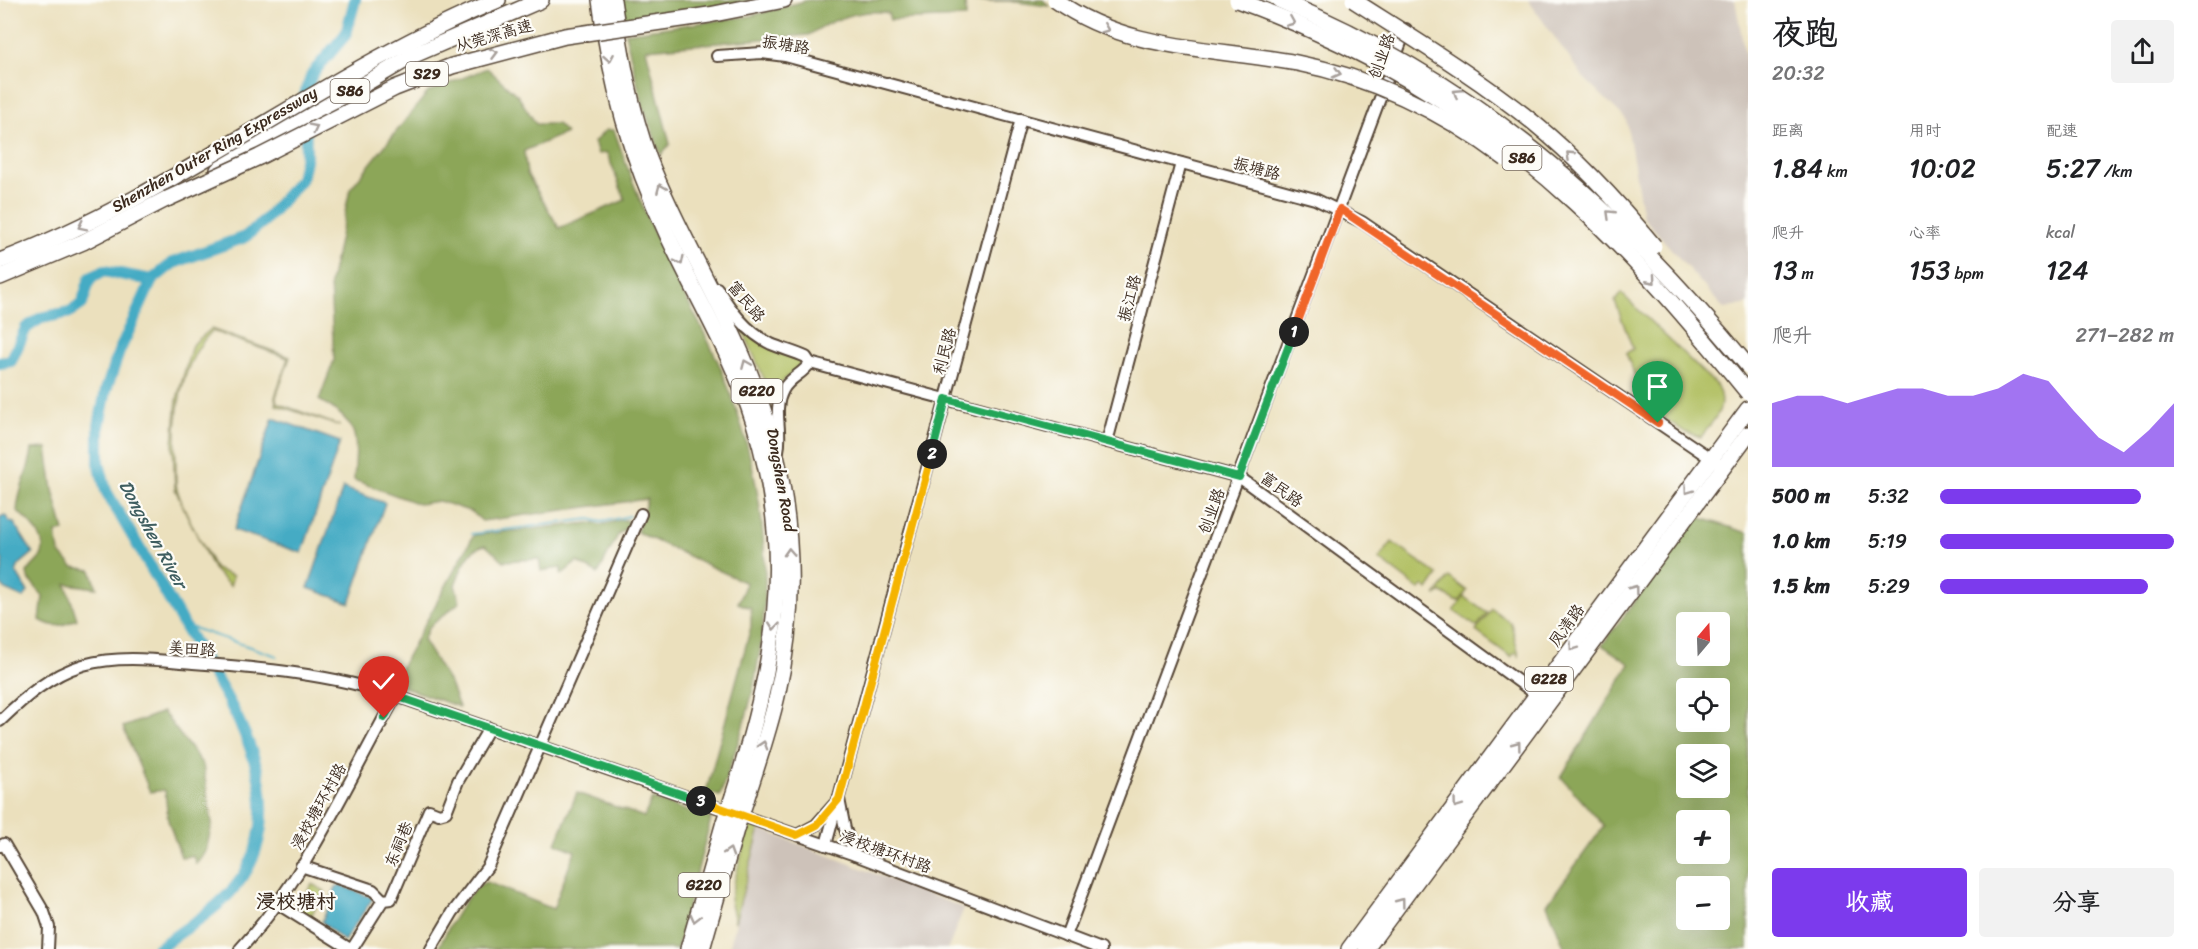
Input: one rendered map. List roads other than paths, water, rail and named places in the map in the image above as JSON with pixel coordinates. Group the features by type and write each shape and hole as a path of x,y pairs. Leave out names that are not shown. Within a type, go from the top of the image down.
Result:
{"highway":[{"name":"S29","path":"370,62 404,33 474,0"},
{"name":"Shenzhen Outer Ring Expressway","path":"0,261 60,236 127,203 370,62 446,22 498,0"},
{"name":"Shenzhen Outer Ring Expressway","path":"0,277 83,242 167,199 414,55 541,0"},
{"name":"Dongshen Road","path":"600,0 618,107 630,144 668,236 735,372 754,424 767,478 776,551 775,621 759,710 739,798"},
{"name":"Dongshen Road","path":"613,0 626,84 637,122 657,177 747,367 777,457 788,532 788,622 777,695 739,798 688,949"},
{"name":"从莞深高速","path":"167,199 259,157 395,88 452,66 566,36 709,15 784,0"},
{"path":"1054,0 1091,23 1131,38 1172,47 1306,65 1357,78 1406,98 1452,122 1497,152 1635,262"},
{"name":"S86","path":"1237,0 1361,55 1455,109 1542,174 1635,262 1748,393"},
{"name":"S86","path":"1279,0 1395,56 1457,93 1513,132 1568,176 1620,224 1748,366"},
{"path":"1353,0 1482,84 1558,143 1634,222 1693,294 1729,344"},
{"name":"凤清路","path":"1366,949 1543,699 1717,463 1748,409"},
{"name":"凤清路","path":"1717,463 1748,435"},
{"name":"凤清路","path":"1349,949 1543,699"},
{"name":"Dongshen Road","path":"702,949 730,824"}],"street":[{"name":"创业路","path":"1066,936 1407,29"},
{"name":"振塘路","path":"717,56 762,53 785,56 1315,199 1340,209 1717,463"},
{"name":"利民路","path":"826,845 1021,119"},
{"name":"振江路","path":"1107,442 1181,163"},
{"name":"富民路","path":"699,267 710,277 734,314 755,334 771,344 806,357 810,363 1239,477 1543,699"},
{"path":"777,457 780,444 777,410 780,396 787,384 810,363"},
{"path":"431,949 453,912 483,876 641,514"},
{"name":"美田路","path":"0,721 46,682 83,666 122,659 238,666 335,681 396,696"},
{"name":"浸校塘环村路","path":"240,949 278,904 302,866 396,696 855,855 1101,949"},
{"name":"东祠巷","path":"351,949 383,900 391,899 429,810 439,814 446,812 458,782 489,728"},
{"name":"利民路","path":"797,835 817,825 839,799"},
{"name":"利民路","path":"839,799 845,829 855,855"},
{"path":"0,846 4,844 44,912 49,927 48,949"},
{"path":"302,866 373,890 383,900"},
{"path":"278,904 351,949"}],"water":[{"path":"273,418 340,442 302,553 234,530"},
{"path":"343,488 385,503 350,603 308,588"},
{"path":"5,515 10,522 14,523 33,553 19,565 16,572 28,592 23,598 6,590 0,584 3,562 0,555 0,517"},
{"path":"340,885 373,898 344,941 322,922 336,887"}],"waterway":[{"name":"Dongshen River","path":"157,949 207,913 240,881 248,868 259,836 262,805 258,774 249,743 235,713 106,491 99,463 99,426 106,390 119,352 152,280 173,263 245,237 264,221 301,179 306,155 305,95 312,74 346,34 355,0"},
{"path":"0,363 11,361 26,328 41,318 70,312 82,304 90,278 104,271 152,280"},
{"path":"471,534 590,519 601,522 629,516"},
{"path":"184,625 277,656"}],"district":[{"name":"浸校塘村","path":"296,901"}]}
